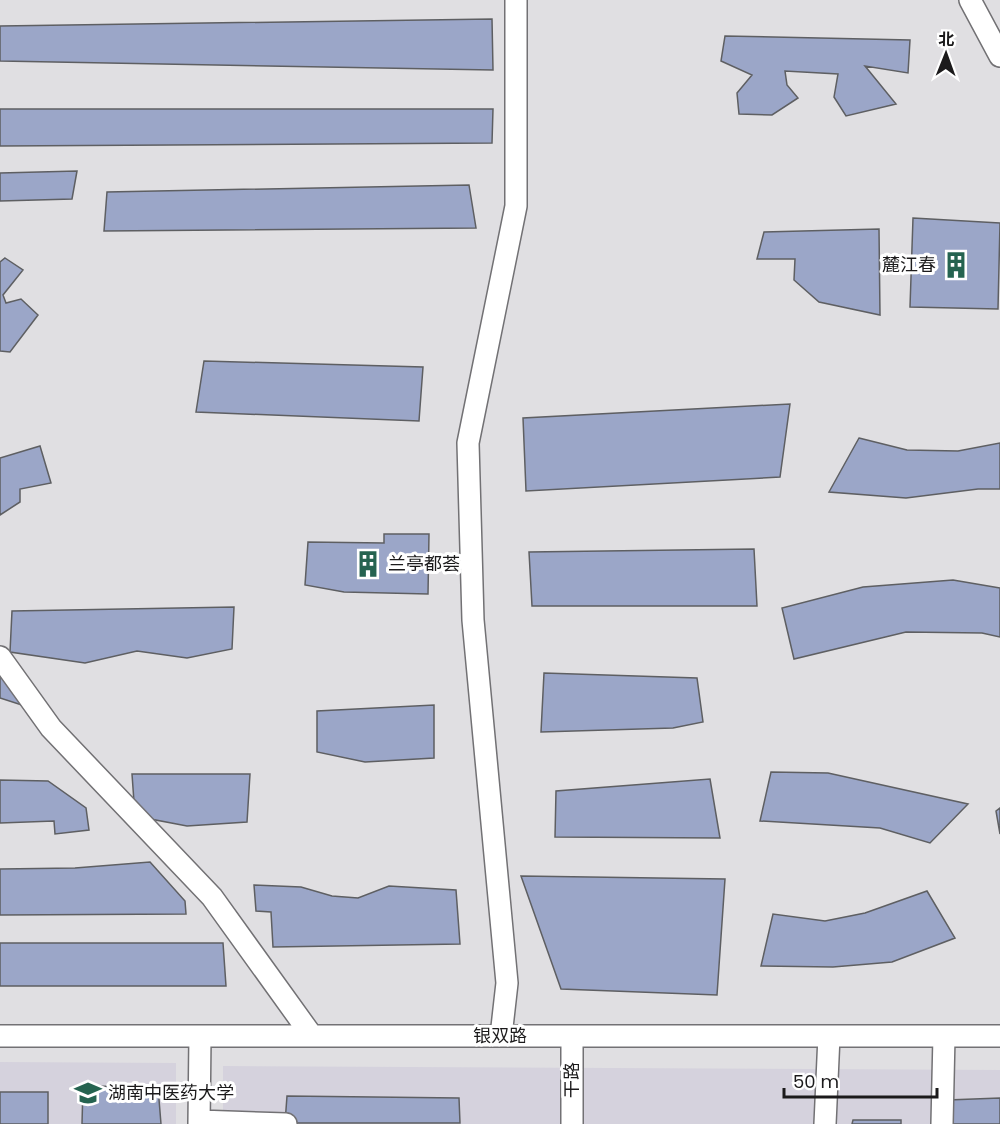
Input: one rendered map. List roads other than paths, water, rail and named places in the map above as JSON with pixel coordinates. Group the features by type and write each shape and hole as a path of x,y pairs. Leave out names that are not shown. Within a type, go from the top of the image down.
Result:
{"street":[{"path":"501,1036 507,983 473,620 468,443 516,206 516,0"},
{"path":"970,0 1000,56"},
{"path":"0,657 51,728 212,897 312,1036"},
{"name":"银双路","path":"0,1036 1000,1036"},
{"path":"200,1036 199,1123 286,1124"},
{"name":"干路","path":"572,1036 572,1124"},
{"path":"825,1124 829,1036"},
{"path":"942,1124 944,1036"}],"place":[{"name":"麓江春","path":"956,265"},
{"name":"兰亭都荟","path":"368,564"},
{"name":"湖南中医药大学","path":"88,1093"}]}
